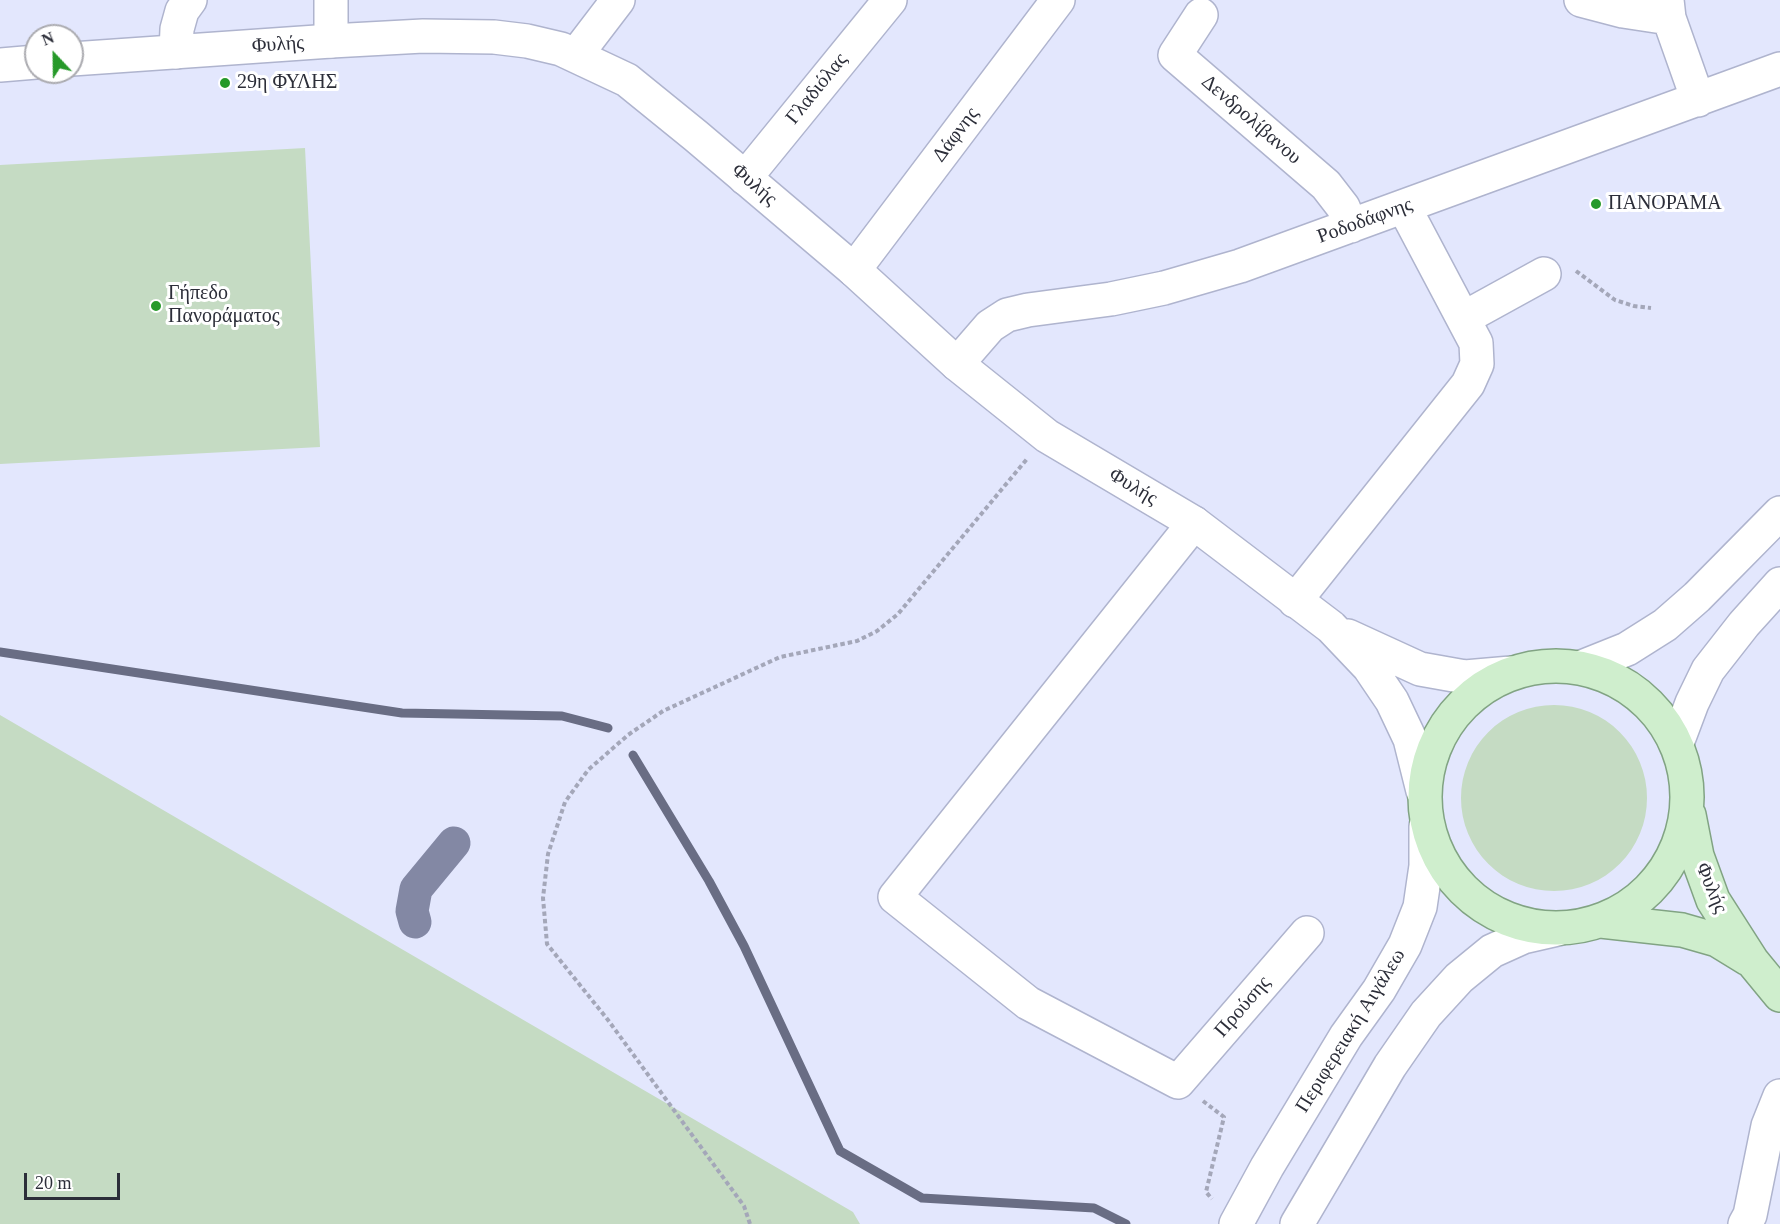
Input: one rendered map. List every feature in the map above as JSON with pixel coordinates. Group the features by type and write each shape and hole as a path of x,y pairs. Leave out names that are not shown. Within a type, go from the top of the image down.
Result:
{"main road":[{"path":"1546,665 1582,667 1621,682 1654,708 1677,743 1686,774 1688,807 1674,855 1644,895 1601,921 1557,929 1513,922 1473,901 1443,867 1426,825 1423,791 1431,753 1449,719 1477,691 1511,672 1546,665"},
{"name":"Φυλής","path":"1688,807 1697,856 1713,900 1752,961 1780,995"},
{"name":"Φυλής","path":"1601,921 1682,930 1717,940 1752,961"}],"street":[{"path":"176,52 177,29 182,11 190,0"},
{"path":"331,0 331,41"},
{"path":"576,55 618,0"},
{"name":"Γλαδιόλας","path":"745,178 890,0"},
{"name":"Δάφνης","path":"854,270 1058,0"},
{"path":"1581,0 1623,12 1668,9 1698,100"},
{"name":"Δενδρολίβανου","path":"1201,15 1175,55 1326,185 1342,207 1351,226"},
{"name":"Φυλής","path":"84,58 423,36 494,37 527,41 576,55 627,80 854,270 957,364 1047,436 1194,522 1331,627 1383,654 1420,669 1465,677 1511,672"},
{"path":"0,64 24,63"},
{"name":"Ροδοδάφνης","path":"957,364 990,326 1007,315 1111,299 1240,267 1780,69"},
{"path":"1295,601 1468,384 1477,364 1476,343 1404,207"},
{"path":"1464,318 1544,274"},
{"path":"1582,667 1627,649 1665,625 1697,597 1780,513"},
{"path":"1178,1082 1028,1003 895,897 1194,522"},
{"path":"1677,743 1692,703 1708,670 1744,624 1780,585"},
{"name":"Φυλής","path":"1331,627 1369,667 1392,701 1410,739 1423,791"},
{"name":"Περιφερειακή Αιγάλεω","path":"1236,1224 1266,1167 1346,1036 1379,990 1400,954 1420,907 1426,866 1426,825"},
{"path":"1297,1224 1390,1066 1426,1014 1459,978 1492,951 1523,937 1557,929"},
{"name":"Προύσης","path":"1178,1082 1307,933"},
{"path":"1745,1224 1750,1215 1768,1126 1780,1096"}],"path":[{"path":"1544,274 1558,269 1573,269 1615,300 1651,308"},
{"path":"750,1224 744,1206 608,1020 547,944 543,898 548,854 565,802 588,770 628,735 663,711 780,657 857,642 877,631 898,614 1047,436"},
{"path":"1178,1082 1224,1117 1206,1192 1212,1200"}],"green space":[{"name":"Γήπεδο Πανοράματος","path":"305,148 320,447 0,464 0,165"},
{"path":"1554,705 1589,712 1620,732 1640,763 1647,798 1640,833 1620,864 1589,884 1554,891 1519,884 1488,864 1468,833 1461,798 1468,763 1488,732 1519,712"},
{"path":"0,715 853,1212 860,1224 0,1224"}],"waterway":[{"path":"0,652 402,713 562,716 608,728"},
{"path":"633,755 709,881 744,946 840,1151 922,1198 1094,1208 1126,1224"},
{"path":"415,922 412,911 416,889 454,843"}],"place":[{"name":"29η ΦΥΛΗΣ","path":"225,83"},
{"name":"ΠΑΝΟΡΑΜΑ","path":"1596,204"},
{"name":"Γήπεδο Πανοράματος","path":"156,306"}]}
